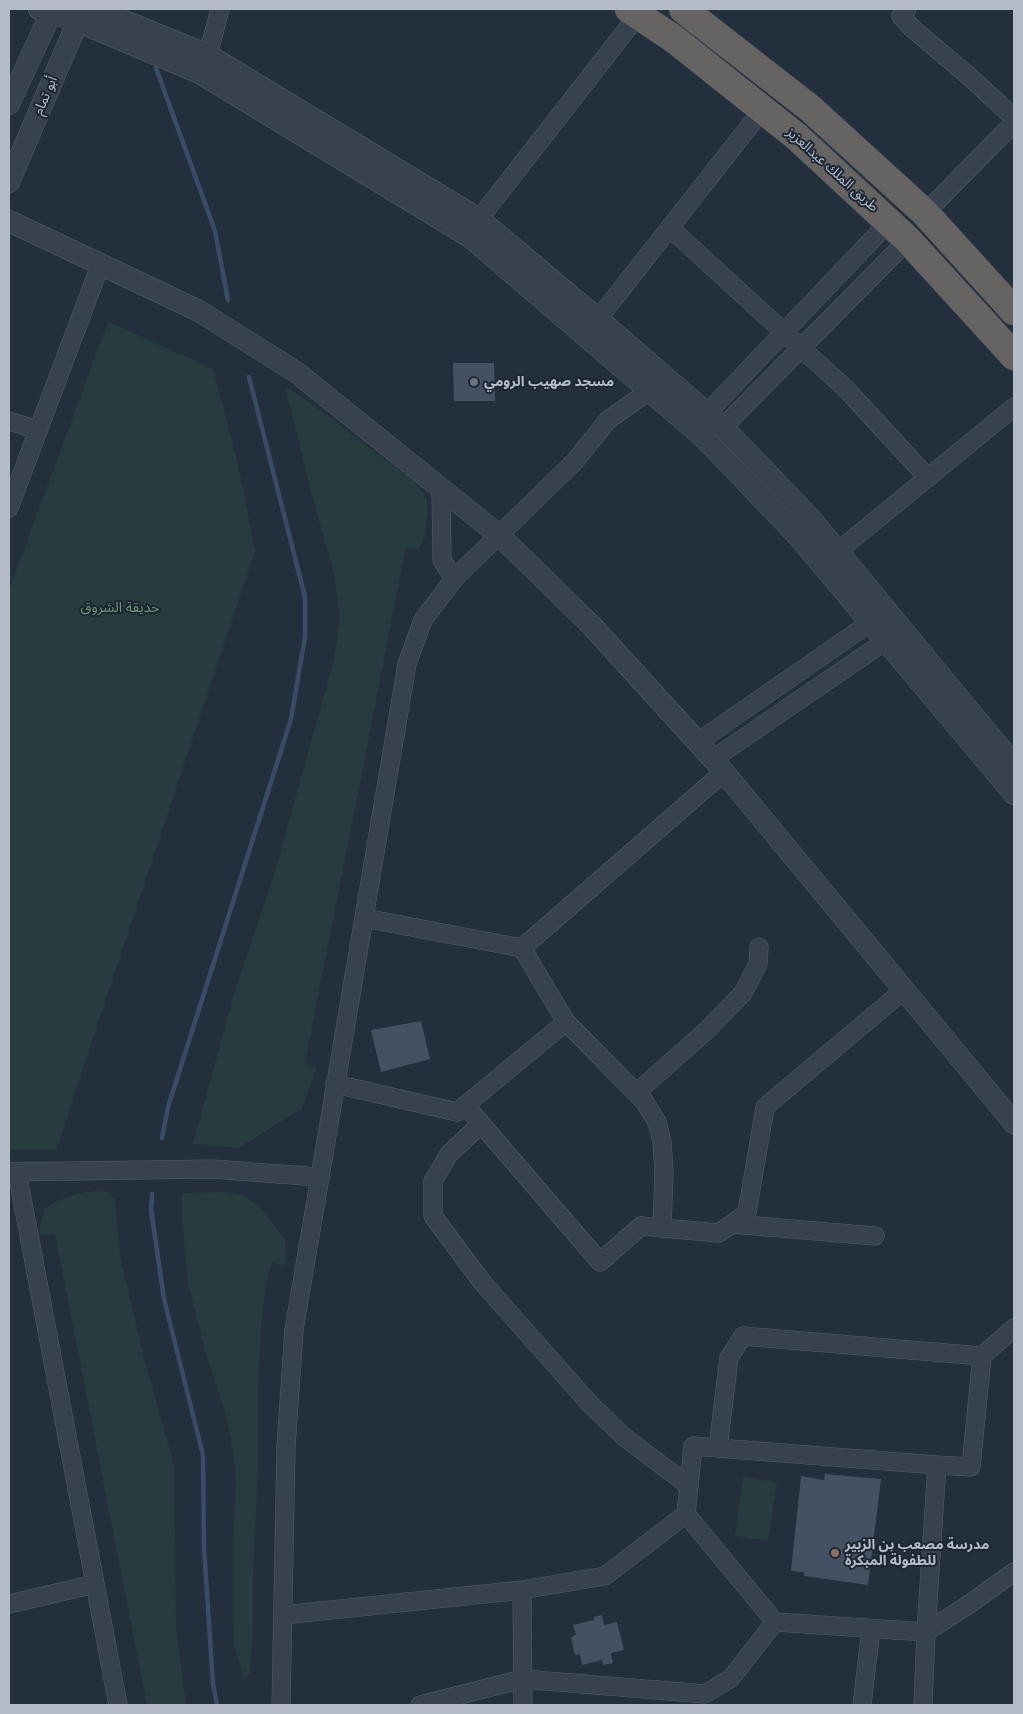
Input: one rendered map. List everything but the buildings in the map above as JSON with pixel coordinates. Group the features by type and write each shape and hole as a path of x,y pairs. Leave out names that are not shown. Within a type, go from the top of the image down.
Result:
{"highway":[{"path":"683,9 811,108 925,213 1014,311"},
{"name":"طريق الملك عبدالعزيز","path":"633,12 674,39 797,137 899,231 1014,356"}],"street":[{"path":"95,9 208,55 479,219 723,427 811,519 1014,765"},
{"path":"208,55 220,9"},
{"path":"907,9 901,16 912,28 972,78 1014,118"},
{"path":"9,104 48,10 79,15 200,73 470,238 703,437 798,536 1014,794"},
{"path":"479,219 633,12"},
{"name":"أبو تمام","path":"9,182 79,15"},
{"path":"598,319 763,109"},
{"path":"925,213 1014,123"},
{"path":"9,221 199,311 296,372 500,536 592,626 698,742 1014,1123"},
{"path":"670,228 846,389 928,478"},
{"path":"707,414 784,332 899,231"},
{"path":"723,427 801,348 899,231"},
{"path":"9,508 101,264"},
{"path":"281,1705 286,1447 294,1330 407,664 423,620 454,579 575,461 608,420 649,391"},
{"path":"837,552 1014,407"},
{"path":"9,421 38,430"},
{"path":"441,488 442,560 454,579"},
{"path":"698,742 871,622"},
{"path":"522,948 719,766 887,640"},
{"path":"364,918 522,948 566,1022 644,1101 657,1122 662,1142 664,1172 662,1228"},
{"path":"636,1093 707,1030 744,993 758,964 759,947"},
{"path":"465,1105 600,1262 641,1226 720,1233 747,1214 766,1107 904,990"},
{"path":"335,1084 457,1112 566,1022"},
{"path":"481,1124 449,1154 433,1182 433,1216 482,1282 589,1403 623,1436 689,1486"},
{"path":"118,1705 13,1172 213,1169 320,1177"},
{"path":"732,1224 875,1236"},
{"path":"1014,1328 982,1356 971,1467 693,1446 686,1514 775,1622 926,1632 1014,1572"},
{"path":"718,1448 729,1358 743,1336 982,1356"},
{"path":"924,1705 926,1632 937,1465"},
{"path":"283,1615 522,1590 605,1576 686,1514"},
{"path":"9,1604 95,1584"},
{"path":"522,1590 523,1705"},
{"path":"420,1705 523,1679 705,1694 731,1678 775,1622"},
{"path":"862,1705 871,1629"}],"green space":[{"name":"حديقة الشروق","path":"108,322 213,369 238,464 255,551 56,1150 9,1150 9,590"},
{"path":"285,386 319,409 414,482 428,500 425,537 418,550 406,547 305,1063 317,1068 302,1108 239,1148 193,1144 233,998 275,871 334,660 340,619 334,574 310,488"},
{"path":"94,1191 109,1192 115,1201 120,1256 144,1358 174,1465 176,1627 186,1705 147,1705 55,1234 41,1235 39,1227 46,1208 57,1201 77,1194"},
{"path":"223,1192 244,1195 264,1211 285,1241 286,1259 284,1266 272,1262 266,1282 261,1326 253,1628 250,1672 244,1680 234,1645 233,1537 236,1487 235,1465 228,1423 205,1350 188,1284 182,1220 182,1193"},
{"path":"743,1477 777,1482 768,1541 735,1536"}],"waterway":[{"path":"156,68 215,231 228,300"},
{"path":"162,1138 168,1107 291,719 305,637 305,597 249,377"},
{"path":"152,1194 151,1209 164,1299 203,1455 204,1548 213,1684 217,1705"}],"place":[{"name":"مسجد صهيب الرومي","path":"474,382"},
{"name":"مدرسة مصعب بن الزبير للطفولة المبكرة","path":"835,1553"}]}
